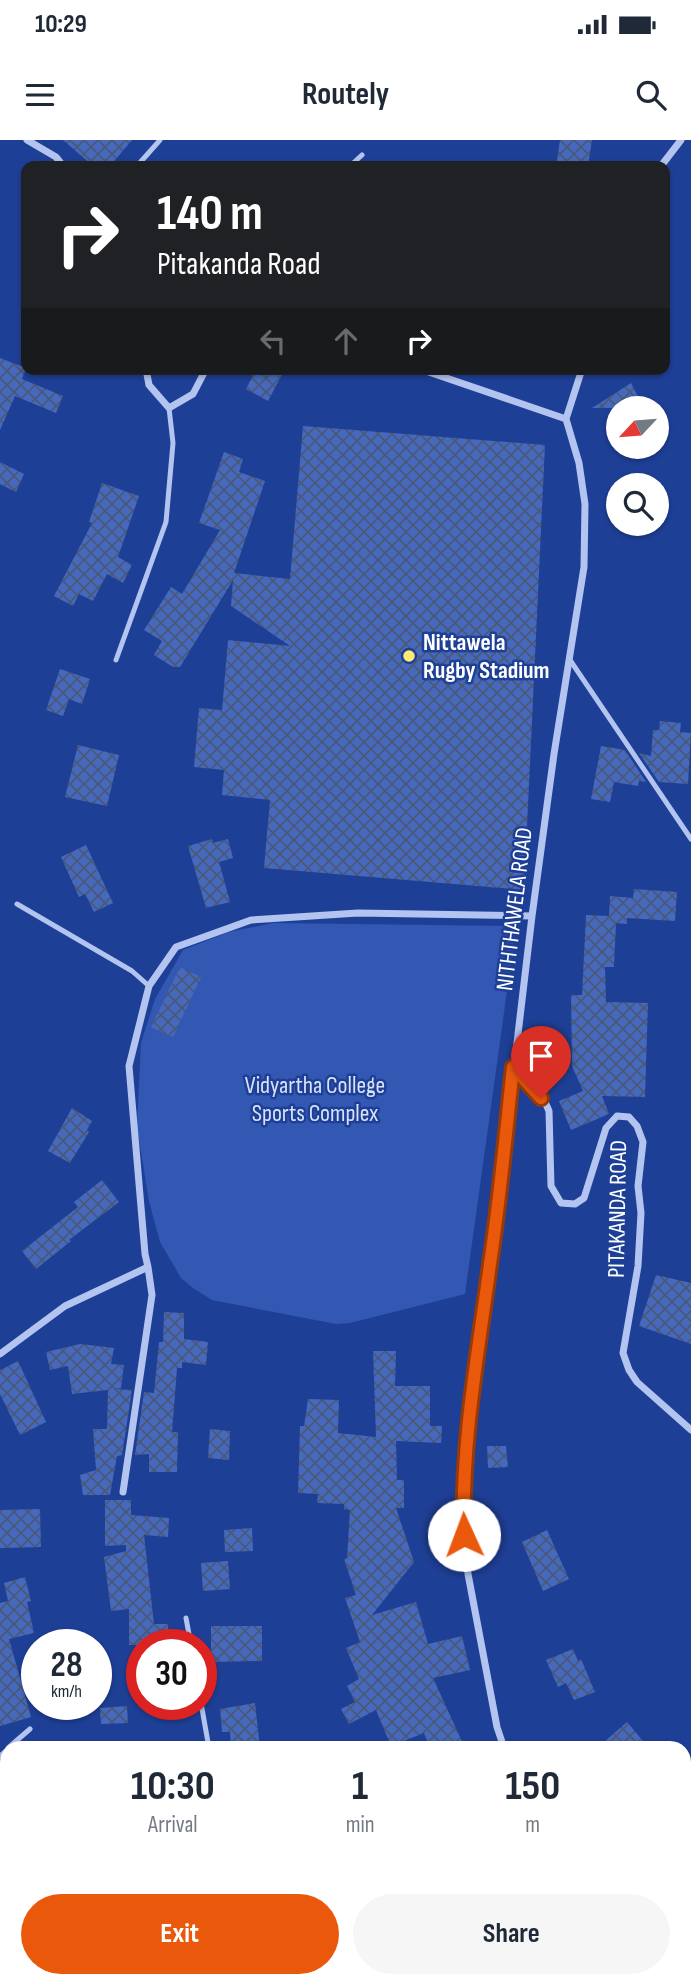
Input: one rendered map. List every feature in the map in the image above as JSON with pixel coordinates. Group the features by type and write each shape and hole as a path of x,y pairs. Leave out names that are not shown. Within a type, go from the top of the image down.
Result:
{"street":[{"path":"27,140 59,161"},
{"path":"665,161 681,140"},
{"path":"147,375 149,385 169,408 192,394 203,375"},
{"path":"438,375 566,419 580,375"},
{"name":"NITHTHAWELA ROAD","path":"502,1741 468,1574 463,1501 472,1386 491,1262 532,916 554,754 584,567 585,504 579,463 566,419"},
{"path":"123,1492 152,1294 145,1254 129,1066 149,986 176,947 251,920 358,913 532,916"},
{"name":"PITAKANDA ROAD","path":"513,1067 545,1102 549,1111 551,1186 561,1203 568,1206 584,1198 606,1128 617,1116 629,1117 637,1126 643,1142 638,1186 641,1213 638,1266 623,1353 636,1382 691,1430"},
{"path":"0,1354 65,1306 148,1267"}],"lane":[{"path":"141,161 160,140"},
{"path":"355,161 362,155"},
{"path":"116,660 166,522 173,443 169,408"},
{"path":"570,660 691,839"},
{"path":"17,904 132,971 149,986"},
{"path":"186,1618 188,1629"},
{"path":"204,1720 208,1741"},
{"path":"17,1741 30,1729"}],"green space":[{"name":"Vidyartha College Sports Complex","path":"273,923 516,926 465,1294 350,1323 336,1324 212,1300 181,1278 160,1242 149,1201 137,1127 141,1043 155,999 183,950 229,932"}],"building":[{"path":"63,140 132,140 114,161 87,161"},
{"path":"560,140 592,140 589,161 557,161"},
{"path":"0,358 21,366 22,379 63,396 56,413 15,396 0,430"},
{"path":"253,375 282,375 268,401 246,389"},
{"path":"631,383 638,396 611,396"},
{"path":"606,399 606,408 592,408"},
{"name":"Nittawela Rugby Stadium","path":"303,426 545,445 524,890 264,868 270,800 222,795 224,770 194,767 199,708 222,710 228,640 290,646 231,606 233,580 180,667 173,667 154,655 162,641 144,630 171,587 182,594 220,530 199,523 224,452 243,459 239,472 265,481 234,573 290,579"},
{"path":"0,462 24,474 16,492 0,484"},
{"path":"102,483 139,496 118,557 132,565 123,583 107,574 93,601 79,594 73,606 54,596 92,523 89,522"},
{"path":"60,669 90,679 82,704 69,699 63,716 46,710"},
{"path":"660,721 681,723 680,732 691,733 688,784 659,782 639,753 651,756 653,730 659,730"},
{"path":"78,745 119,755 107,806 65,797"},
{"path":"601,746 625,750 646,782 639,781 638,786 614,782 610,802 591,799"},
{"path":"212,839 213,843 228,839 233,858 219,862 230,902 206,908 188,846"},
{"path":"86,845 113,903 94,912 85,894 79,897 61,857"},
{"path":"634,889 677,892 675,921 627,918 627,924 616,923 614,967 605,967 606,1002 648,1003 645,1097 602,1096 609,1114 571,1130 559,1101 583,1091 572,1066 571,995 582,995 586,915 609,916 610,896 633,898"},
{"path":"180,967 201,977 173,1037 151,1027"},
{"path":"72,1108 92,1121 87,1130 89,1132 70,1163 48,1151"},
{"path":"102,1180 119,1202 36,1269 22,1251 78,1207 74,1202"},
{"path":"656,1275 691,1283 691,1344 639,1326"},
{"path":"164,1312 184,1313 184,1339 208,1342 206,1365 182,1362 182,1368 177,1368 172,1432 178,1432 177,1472 149,1472 149,1454 135,1455 144,1392 154,1393 159,1342 163,1342"},
{"path":"80,1344 114,1348 111,1364 124,1365 121,1388 115,1389 132,1390 122,1455 117,1456 110,1495 83,1495 80,1475 96,1470 93,1429 107,1429 108,1390 72,1394 68,1366 50,1370 46,1352"},
{"path":"373,1351 396,1351 395,1386 430,1386 430,1426 442,1426 441,1443 396,1441 397,1480 404,1480 404,1508 396,1508 414,1562 372,1615 416,1602 428,1644 462,1636 470,1670 433,1678 462,1741 427,1741 424,1733 404,1741 389,1741 376,1710 349,1724 341,1709 355,1702 347,1686 359,1679 346,1648 360,1642 345,1598 356,1595 344,1559 347,1558 350,1510 344,1509 344,1504 317,1503 318,1494 298,1493 300,1426 304,1426 308,1399 339,1400 338,1433 376,1437"},
{"path":"18,1361 46,1422 20,1435 0,1394 0,1370"},
{"path":"210,1429 230,1431 229,1460 208,1458"},
{"path":"487,1446 506,1446 508,1467 488,1468"},
{"path":"105,1500 131,1500 131,1515 169,1518 168,1537 144,1535 154,1624 168,1624 168,1629 129,1629 129,1609 111,1611 104,1557 126,1551 126,1545 105,1546"},
{"path":"40,1509 41,1547 0,1548 0,1510"},
{"path":"252,1528 253,1551 225,1552 224,1530"},
{"path":"547,1530 569,1579 543,1591 522,1542"},
{"path":"228,1561 230,1589 203,1591 201,1563"},
{"path":"25,1577 31,1601 27,1602 33,1629 21,1629 21,1636 9,1639 21,1682 21,1720 0,1726 0,1603 8,1601 4,1583"},
{"path":"211,1626 262,1626 262,1661 217,1662 217,1629 211,1629"},
{"path":"573,1649 578,1661 581,1659 595,1692 574,1700 566,1683 558,1687 546,1660"},
{"path":"255,1703 259,1741 231,1741 230,1732 222,1732 220,1709"},
{"path":"126,1706 128,1723 101,1724 101,1720 112,1720 112,1707"},
{"path":"627,1722 643,1741 605,1741"}],"place":[{"name":"Nittawela Rugby Stadium","path":"409,656"}],"route":[{"path":"464,1535 463,1501 472,1386 491,1262 513,1067 541,1098"}]}
